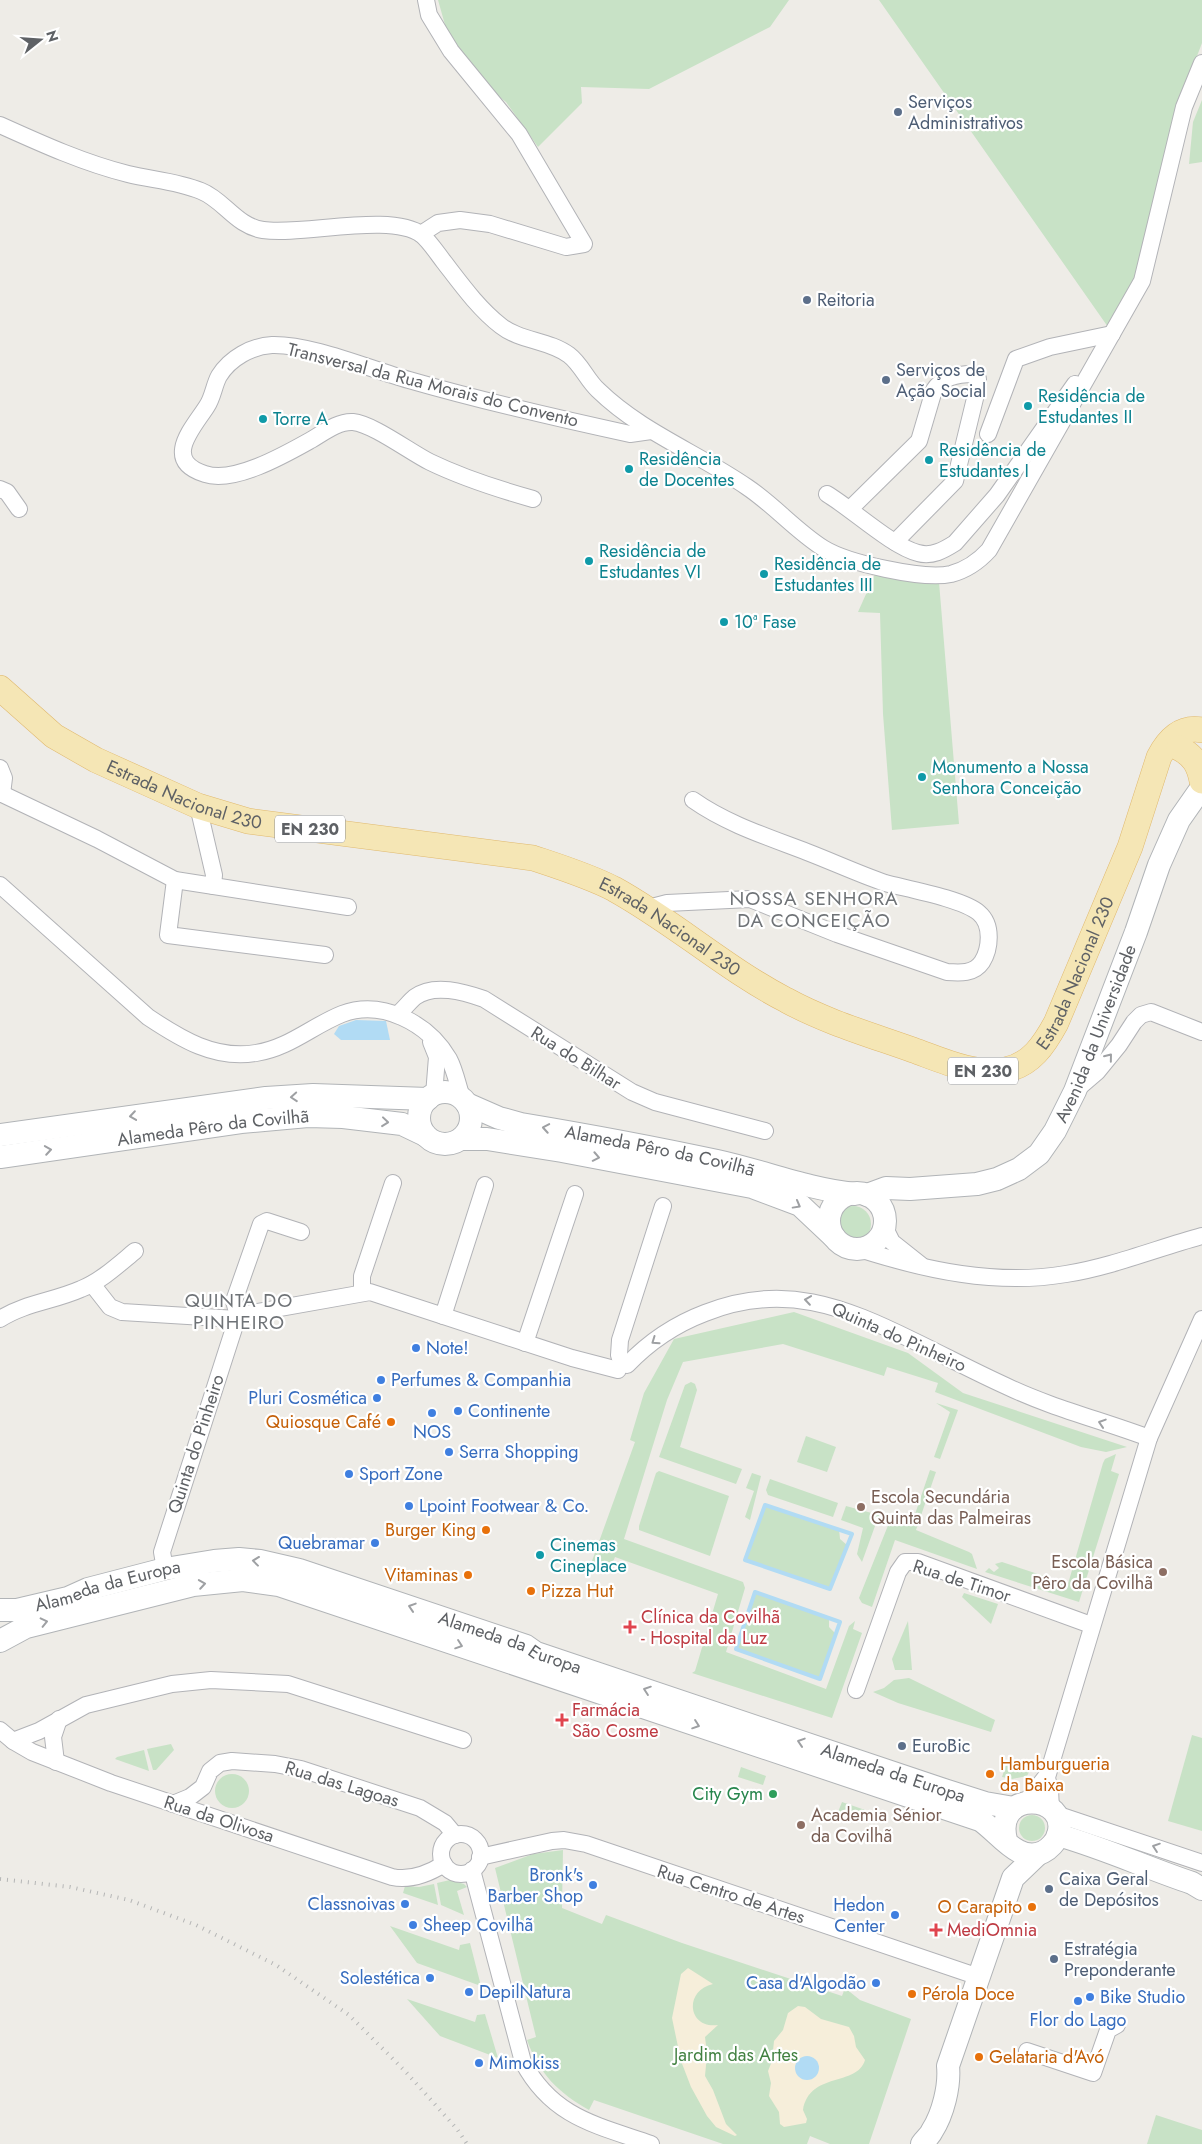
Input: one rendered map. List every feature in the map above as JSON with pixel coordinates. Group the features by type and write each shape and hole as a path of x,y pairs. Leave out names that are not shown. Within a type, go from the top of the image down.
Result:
{"main road":[{"name":"Estrada Nacional 230","path":"0,688 54,736 96,760 198,806 248,821 533,858 577,873 614,889 742,974 812,1013 947,1062 984,1072 1005,1070 1021,1064 1036,1054 1056,1023 1130,847 1189,739"},
{"name":"EN 230","path":"1189,739 1192,756 1198,765 1202,782"},
{"name":"Avenida da Universidade","path":"872,1206 886,1188 910,1189 977,1184 997,1179 1019,1169 1039,1154 1054,1131 1074,1091 1136,932 1159,865 1180,820 1202,787"},
{"name":"Alameda Pêro da Covilhã","path":"0,1135 266,1098 323,1096 431,1097 449,1092 499,1118 521,1124 718,1161 832,1191 872,1206"},
{"path":"425,1135 419,1120 423,1105 431,1097"},
{"path":"461,1139 471,1122 464,1101"},
{"name":"Alameda Pêro da Covilhã","path":"0,1157 241,1122 308,1116 343,1117 402,1124 439,1144 461,1139 488,1139 752,1187 800,1205 845,1246 859,1249"},
{"path":"834,1237 830,1218 832,1210 846,1196 872,1206 876,1242 859,1249"},
{"name":"Alameda da Europa","path":"0,1610 17,1610 68,1598 88,1588 214,1560 239,1559 260,1561 298,1570 510,1640 526,1646 536,1653 985,1803 1020,1805"},
{"name":"Alameda da Europa","path":"0,1642 13,1632 36,1623 194,1586 243,1580 278,1585 980,1820 1009,1843"},
{"path":"1013,1878 1010,1873 1006,1820 1020,1805 1036,1802 1055,1819 1124,1860 1192,1883 1202,1889"},
{"path":"923,2143 932,2131 942,2106 950,2082 948,2066 1013,1878 1036,1856 1052,1846 1055,1819"},
{"path":"1009,1843 1021,1853 1036,1856"}],"street":[{"path":"421,234 438,223 460,220 490,224 566,247 584,244 520,134 451,51 429,14 426,0"},
{"path":"0,125 70,156 130,175 174,181 204,192 248,226 260,230 286,232 374,224 401,228 421,234 479,306 503,328 547,344 569,355 596,389 652,431 747,487 824,548 855,560 918,575 951,574 976,563 989,550 1142,281 1184,107 1202,64"},
{"path":"988,434 1016,359 1050,347 1109,340"},
{"path":"828,494 895,542 918,554 934,554 955,543 997,495 1065,397 1109,340"},
{"name":"Transversal da Rua Morais do Convento","path":"533,499 431,462 373,430 352,422 335,426 267,464 224,476 206,475 191,466 183,456 184,438 209,403 220,376 230,364 253,348 273,345 306,349 487,402 630,434 652,431"},
{"path":"850,508 919,441 934,390 938,384 952,376 973,374 978,380 978,386 956,481 895,542"},
{"path":"0,489 7,492 19,509"},
{"path":"0,768 4,778 1,794 97,839 175,880 348,907"},
{"path":"644,909 667,903 750,899 837,934 947,972 966,973 979,966 989,951 988,932 980,914 965,905 874,878 747,830 713,814 693,800"},
{"path":"198,806 214,875 213,886"},
{"path":"175,880 168,935 325,955"},
{"path":"0,885 148,1017 174,1034 212,1052 256,1054 281,1047 340,1015 359,1009 398,1014 430,1038 450,1060 464,1101"},
{"name":"Rua do Bilhar","path":"398,1014 416,996 434,990 463,991 484,999 632,1092 655,1102 765,1131"},
{"path":"1074,1091 1097,1072 1141,1015 1151,1012 1202,1032"},
{"path":"430,1038 437,1057 431,1097"},
{"path":"362,1292 362,1276 393,1183"},
{"path":"443,1316 485,1185"},
{"path":"525,1343 576,1194"},
{"path":"92,1284 110,1307 122,1312 238,1318 362,1292 380,1295 603,1368 622,1367 619,1355 620,1340 662,1206"},
{"path":"872,1206 892,1242 923,1266"},
{"name":"Quinta do Pinheiro","path":"165,1570 162,1552 238,1318 234,1300 260,1224 266,1221 301,1232"},
{"path":"859,1249 898,1262 958,1274 1036,1278 1075,1272 1202,1236"},
{"path":"0,1320 34,1303 92,1284 135,1251"},
{"name":"Quinta do Pinheiro","path":"622,1367 674,1328 715,1309 754,1299 807,1300 856,1314 1036,1399 1149,1438"},
{"path":"1020,1805 1047,1778 1091,1626 1149,1438 1166,1394 1202,1319"},
{"name":"Rua de Timor","path":"856,1690 898,1572 905,1562 918,1562 1091,1626"},
{"path":"13,1741 39,1731 86,1705 172,1684 211,1680 288,1684 463,1740"},
{"path":"56,1762 53,1737 59,1719"},
{"name":"Rua da Olivosa","path":"0,1730 13,1741 32,1752 111,1783 401,1878 430,1872 444,1864"},
{"name":"Rua das Lagoas","path":"174,1804 190,1797 203,1787 210,1771 220,1763 259,1763 301,1769 420,1808 445,1823 455,1835"},
{"path":"1047,1778 1055,1819 1202,1862"},
{"path":"203,1787 206,1800 220,1819"},
{"path":"444,1864 443,1846 455,1835 472,1837 480,1847 476,1863 523,2062 539,2088 554,2103 574,2116 651,2144"},
{"name":"Rua Centro de Artes","path":"444,1864 456,1873 476,1863 552,1840 586,1844 979,1977"},
{"path":"1027,2051 1093,2073 1108,2030 1117,2025"}],"green space":[{"path":"438,0 789,0 770,27 649,89 581,87 582,103 538,147 506,102 480,82 449,39"},
{"path":"879,0 1202,0 1202,43 1176,111 1134,280 1108,327"},
{"path":"1202,100 1202,162 1189,164 1193,122"},
{"path":"875,574 939,582 959,824 892,830 883,714 880,613 858,612"},
{"path":"853,1206 860,1207 866,1211 870,1217 870,1231 866,1237 860,1241 853,1242 846,1241 840,1237 836,1231 835,1224 836,1217 840,1211 846,1207"},
{"path":"794,1312 908,1353 963,1393 1127,1447 1106,1452 1081,1447 935,1392 938,1383 887,1367 884,1376 783,1344 683,1362 667,1400 624,1539 743,1582 745,1588 726,1652 826,1689 849,1626 855,1621 853,1629 862,1633 832,1718 692,1673 695,1671 718,1594 615,1557 610,1569 592,1561 635,1442 630,1440 644,1393 674,1339"},
{"path":"691,1382 695,1384 697,1390 680,1447 742,1469 736,1484 659,1457 685,1385"},
{"path":"936,1403 958,1410 940,1459 934,1457 950,1412"},
{"path":"806,1436 836,1447 827,1472 797,1462"},
{"path":"1116,1454 1111,1471 1119,1474 1079,1602 985,1572 989,1568 994,1572 999,1568 995,1564 1002,1562 1068,1584 1103,1463 1105,1459"},
{"path":"930,1470 936,1472 916,1530 969,1552 972,1554 977,1569 895,1540 872,1607 862,1603 859,1598 891,1518 896,1517 912,1523"},
{"path":"659,1471 729,1496 710,1556 639,1530 656,1473"},
{"path":"752,1473 761,1476 750,1520 745,1517 754,1491 746,1488"},
{"path":"770,1479 838,1503 833,1517 768,1495 766,1490"},
{"path":"765,1505 839,1529 840,1539 847,1545 830,1589 745,1560"},
{"path":"846,1506 879,1515 862,1562 857,1554 863,1528 841,1520"},
{"path":"755,1592 829,1618 829,1627 836,1634 820,1679 736,1649"},
{"path":"964,1593 998,1604 991,1624 962,1597"},
{"path":"908,1621 912,1670 895,1670 892,1659"},
{"path":"909,1678 995,1720 991,1732 898,1703 873,1692 884,1688 894,1680"},
{"path":"1192,1735 1202,1738 1202,1831 1168,1821"},
{"path":"171,1744 174,1750 156,1770 153,1770 147,1749"},
{"path":"144,1750 149,1771 115,1759 117,1757"},
{"path":"1007,1762 1029,1772 1027,1776 1012,1779 1002,1777"},
{"path":"741,1767 766,1776 763,1785 738,1777"},
{"path":"232,1774 239,1775 244,1779 248,1784 248,1798 244,1803 239,1807 232,1808 225,1807 220,1803 216,1798 215,1791 216,1784 220,1779 225,1775"},
{"path":"842,1802 868,1811 865,1821 838,1812"},
{"path":"1032,1815 1041,1819 1045,1828 1041,1837 1032,1841 1023,1837 1019,1828 1023,1819"},
{"name":"Jardim das Artes","path":"563,1850 562,1908 602,1924 606,1915 682,1943 842,1996 845,1988 860,2000 911,2019 869,2144 830,2144 810,2136 807,2144 723,2144 594,2100 589,2110 559,2089 544,2073 527,2040 536,2037 495,1868 533,1854"},
{"path":"450,1880 464,1884 467,1887 457,1891 464,1915 441,1905 437,1883"},
{"path":"434,1884 438,1905 403,1893 405,1886 419,1887"},
{"path":"390,1926 459,1950 460,1945 470,1943 481,1986 417,1963"},
{"path":"407,1999 475,2022 477,2015 485,2014 498,2058 440,2036"},
{"path":"1156,2115 1202,2130 1202,2144 1147,2144"}],"sand":[{"path":"688,1968 713,1984 703,1988 697,1994 693,2001 693,2009 695,2016 700,2021 708,2025 718,2025 705,2037 707,2054 705,2076 713,2090 726,2124 737,2135 735,2136 716,2127 707,2116 691,2087 681,2061 672,2018 681,1974"},
{"path":"798,2006 805,2007 821,2019 849,2027 854,2036 856,2047 865,2060 853,2074 824,2084 807,2098 803,2110 807,2119 806,2123 784,2127 780,2124 779,2112 769,2096 771,2083 768,2071 772,2061 774,2041 783,2030 788,2013"}],"water":[{"path":"356,1020 386,1021 390,1040 341,1040 334,1034 339,1026"},
{"path":"807,2056 815,2060 819,2068 815,2076 807,2080 799,2076 795,2068 799,2060"}],"waterway":[{"path":"765,1505 852,1534 830,1589 745,1560 765,1505"},
{"path":"755,1592 840,1622 820,1679 736,1649 755,1592"}],"railway":[{"path":"0,1879 70,1887 129,1900 196,1925 276,1965 349,2015 405,2071 457,2129 467,2144"}],"place":[{"name":"Serviços Administrativos","path":"898,112"},
{"name":"Reitoria","path":"807,300"},
{"name":"Serviços de Ação Social","path":"886,380"},
{"name":"Residência de Estudantes II","path":"1028,406"},
{"name":"Torre A","path":"263,419"},
{"name":"Residência de Estudantes I","path":"929,460"},
{"name":"Residência de Docentes","path":"629,469"},
{"name":"Residência de Estudantes VI","path":"589,561"},
{"name":"Residência de Estudantes III","path":"764,574"},
{"name":"10ª Fase","path":"724,622"},
{"name":"Monumento a Nossa Senhora Conceição","path":"922,777"},
{"name":"Note!","path":"416,1348"},
{"name":"Perfumes & Companhia","path":"381,1380"},
{"name":"Pluri Cosmética","path":"377,1398"},
{"name":"Continente","path":"458,1411"},
{"name":"NOS","path":"432,1413"},
{"name":"Quiosque Café","path":"391,1422"},
{"name":"Serra Shopping","path":"449,1452"},
{"name":"Sport Zone","path":"349,1474"},
{"name":"Lpoint Footwear & Co.","path":"409,1506"},
{"name":"Escola Secundária Quinta das Palmeiras","path":"861,1507"},
{"name":"Burger King","path":"486,1530"},
{"name":"Quebramar","path":"375,1543"},
{"name":"Cinemas Cineplace","path":"540,1555"},
{"name":"Escola Básica Pêro da Covilhã","path":"1163,1572"},
{"name":"Vitaminas","path":"468,1575"},
{"name":"Pizza Hut","path":"531,1591"},
{"name":"Clínica da Covilhã - Hospital da Luz","path":"630,1627"},
{"name":"Farmácia São Cosme","path":"562,1720"},
{"name":"EuroBic","path":"902,1746"},
{"name":"Hamburgueria da Baixa","path":"990,1774"},
{"name":"City Gym","path":"773,1794"},
{"name":"Academia Sénior da Covilhã","path":"801,1825"},
{"name":"Bronk's Barber Shop","path":"593,1885"},
{"name":"Caixa Geral de Depósitos","path":"1049,1889"},
{"name":"Classnoivas","path":"405,1904"},
{"name":"O Carapito","path":"1032,1907"},
{"name":"Hedon Center","path":"895,1915"},
{"name":"Sheep Covilhã","path":"413,1925"},
{"name":"MediOmnia","path":"936,1930"},
{"name":"Estratégia Preponderante","path":"1054,1959"},
{"name":"Solestética","path":"430,1978"},
{"name":"Casa d'Algodão","path":"876,1983"},
{"name":"DepilNatura","path":"469,1992"},
{"name":"Pérola Doce","path":"912,1994"},
{"name":"Bike Studio","path":"1090,1997"},
{"name":"Flor do Lago","path":"1078,2001"},
{"name":"Gelataria d'Avó","path":"979,2057"},
{"name":"Mimokiss","path":"479,2063"}],"district":[{"name":"NOSSA SENHORA DA CONCEIÇÃO","path":"814,909"},
{"name":"QUINTA DO PINHEIRO","path":"239,1311"}]}
